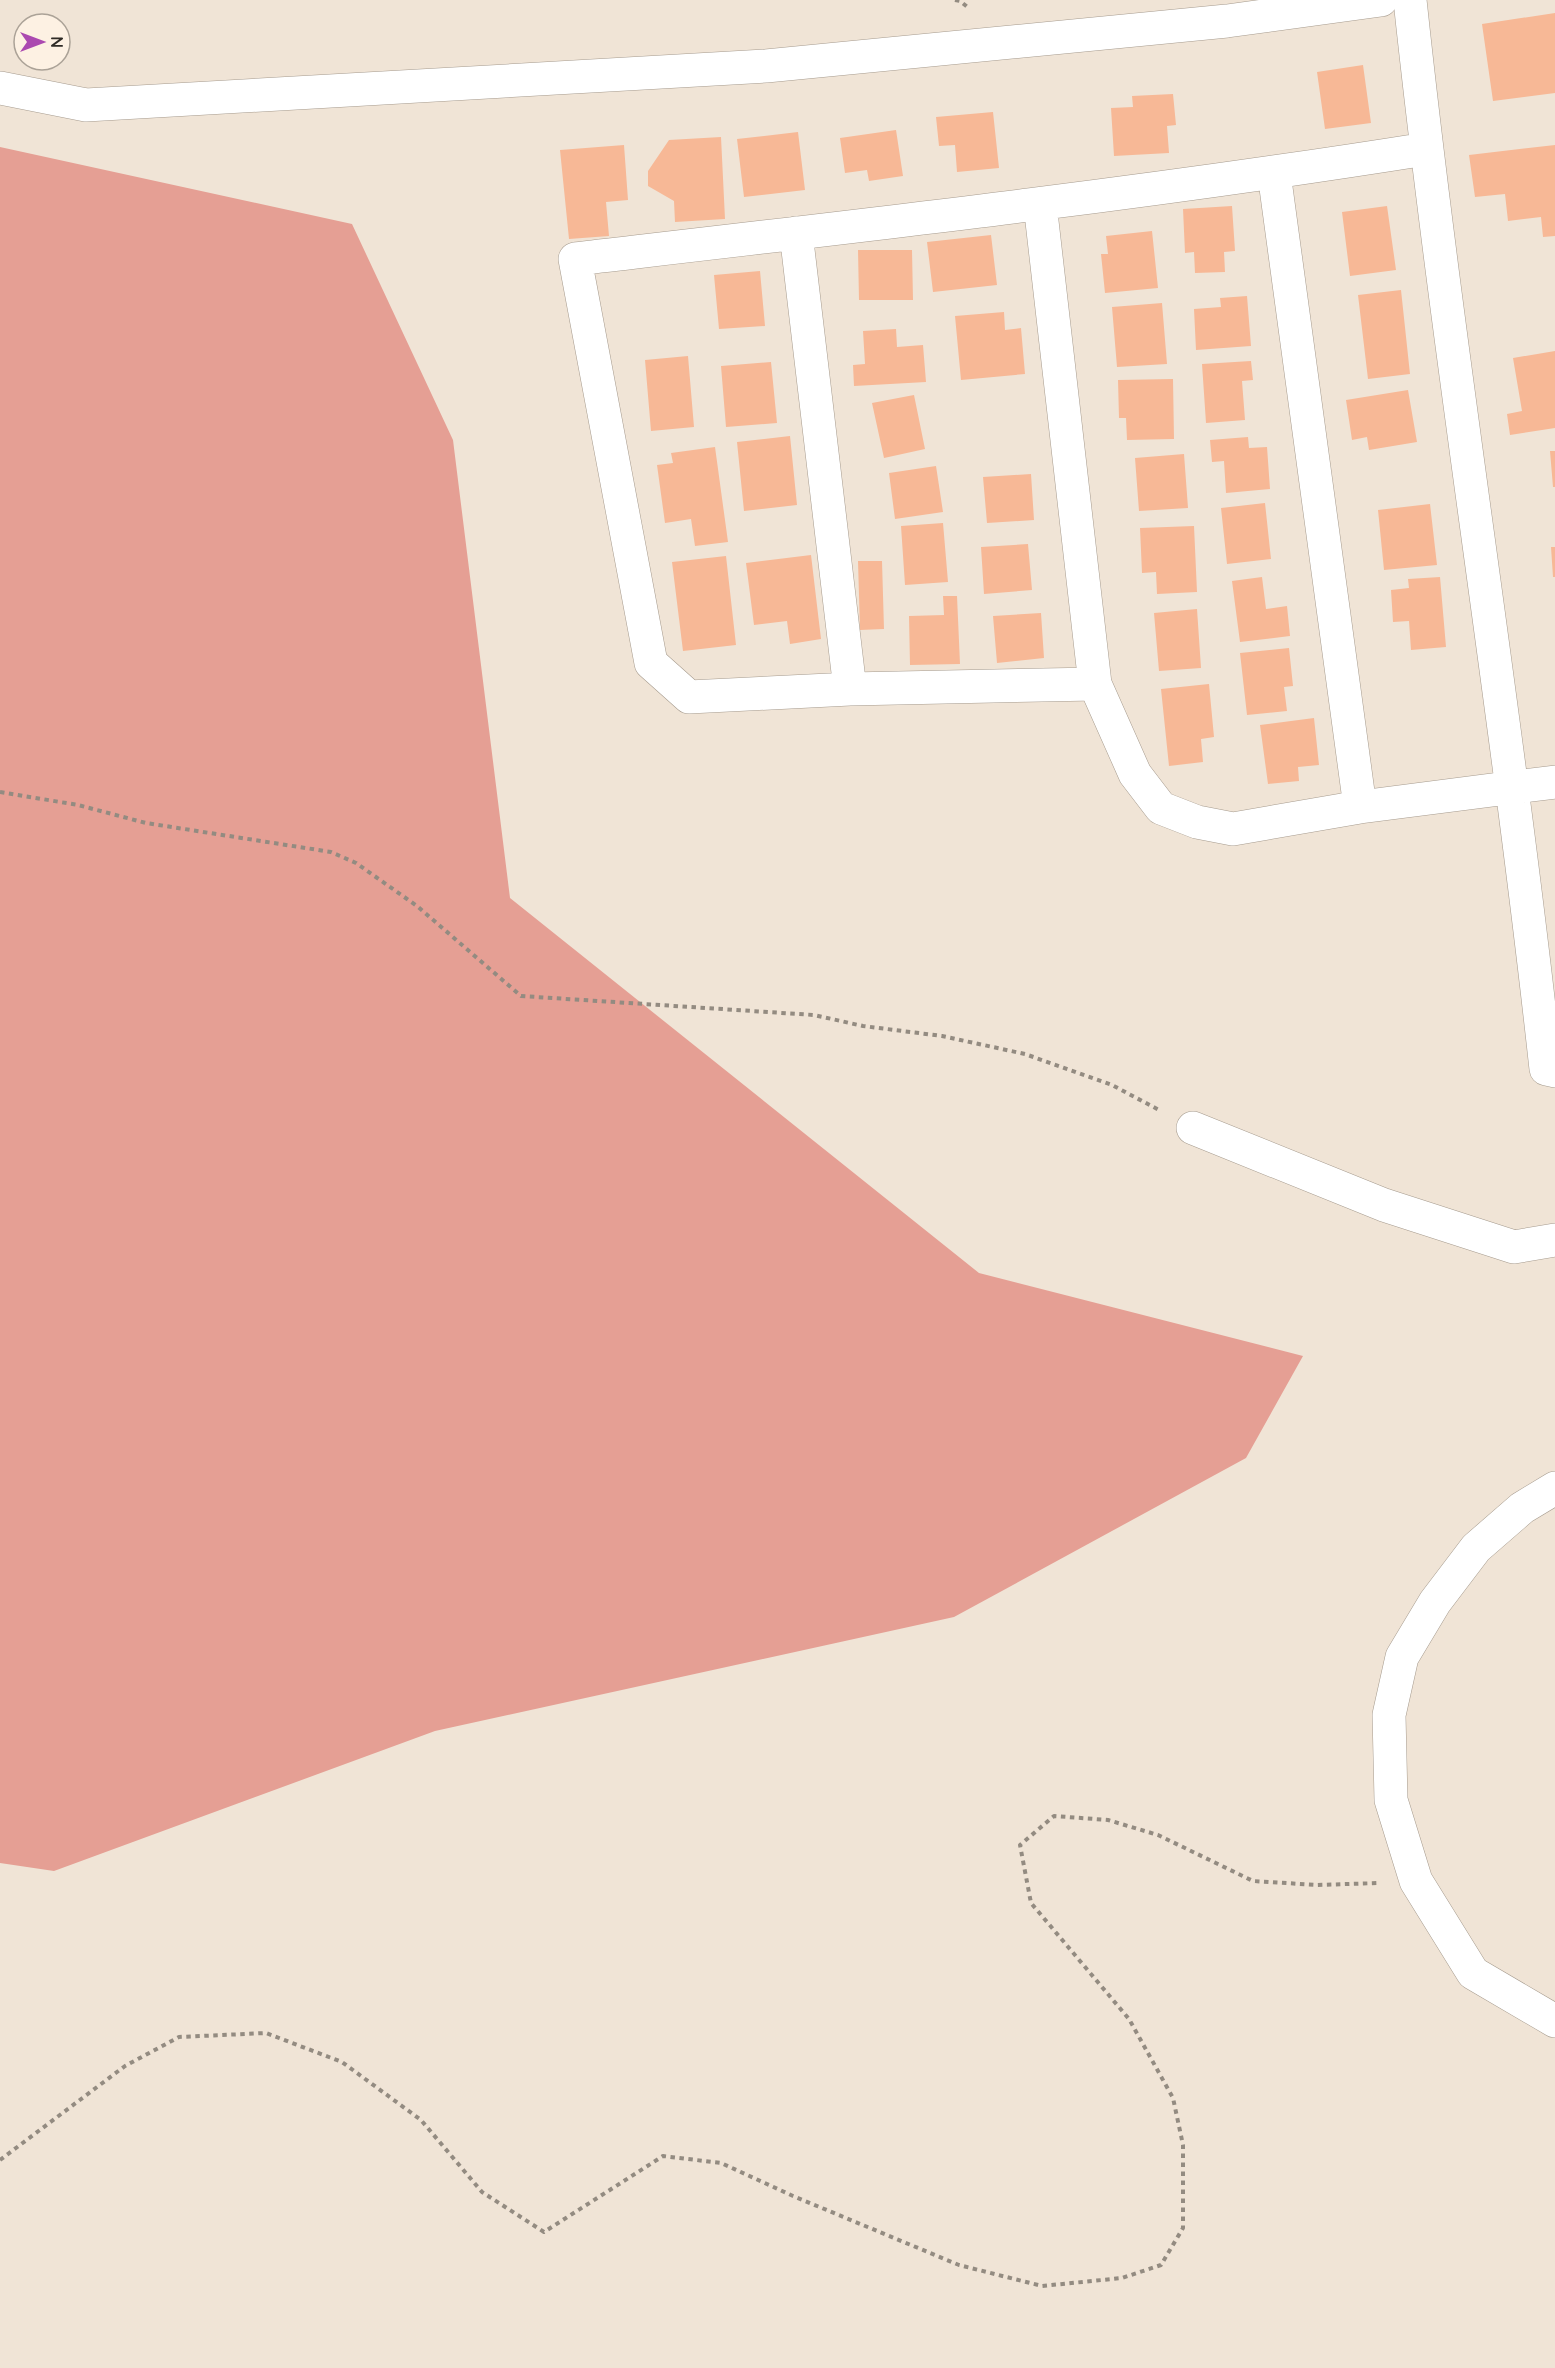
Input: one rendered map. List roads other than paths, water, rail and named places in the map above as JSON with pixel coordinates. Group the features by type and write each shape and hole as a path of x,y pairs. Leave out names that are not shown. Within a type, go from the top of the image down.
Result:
{"street":[{"path":"0,88 86,105 766,66 1227,21 1381,0"},
{"path":"1410,0 1426,149 1513,788 1544,938 1546,1069 1555,1071"},
{"path":"1095,684 850,689 689,697 651,663 575,259 1040,204 1274,173 1426,149"},
{"path":"1274,173 1360,807"},
{"path":"1040,204 1095,684 1135,774 1161,808 1197,822 1233,829 1360,807 1555,782"},
{"path":"796,233 850,689"},
{"path":"1193,1128 1384,1205 1514,1247 1555,1240"},
{"path":"1555,1488 1522,1508 1476,1548 1436,1602 1402,1658 1389,1715 1390,1800 1416,1881 1473,1973 1555,2021"}]}
